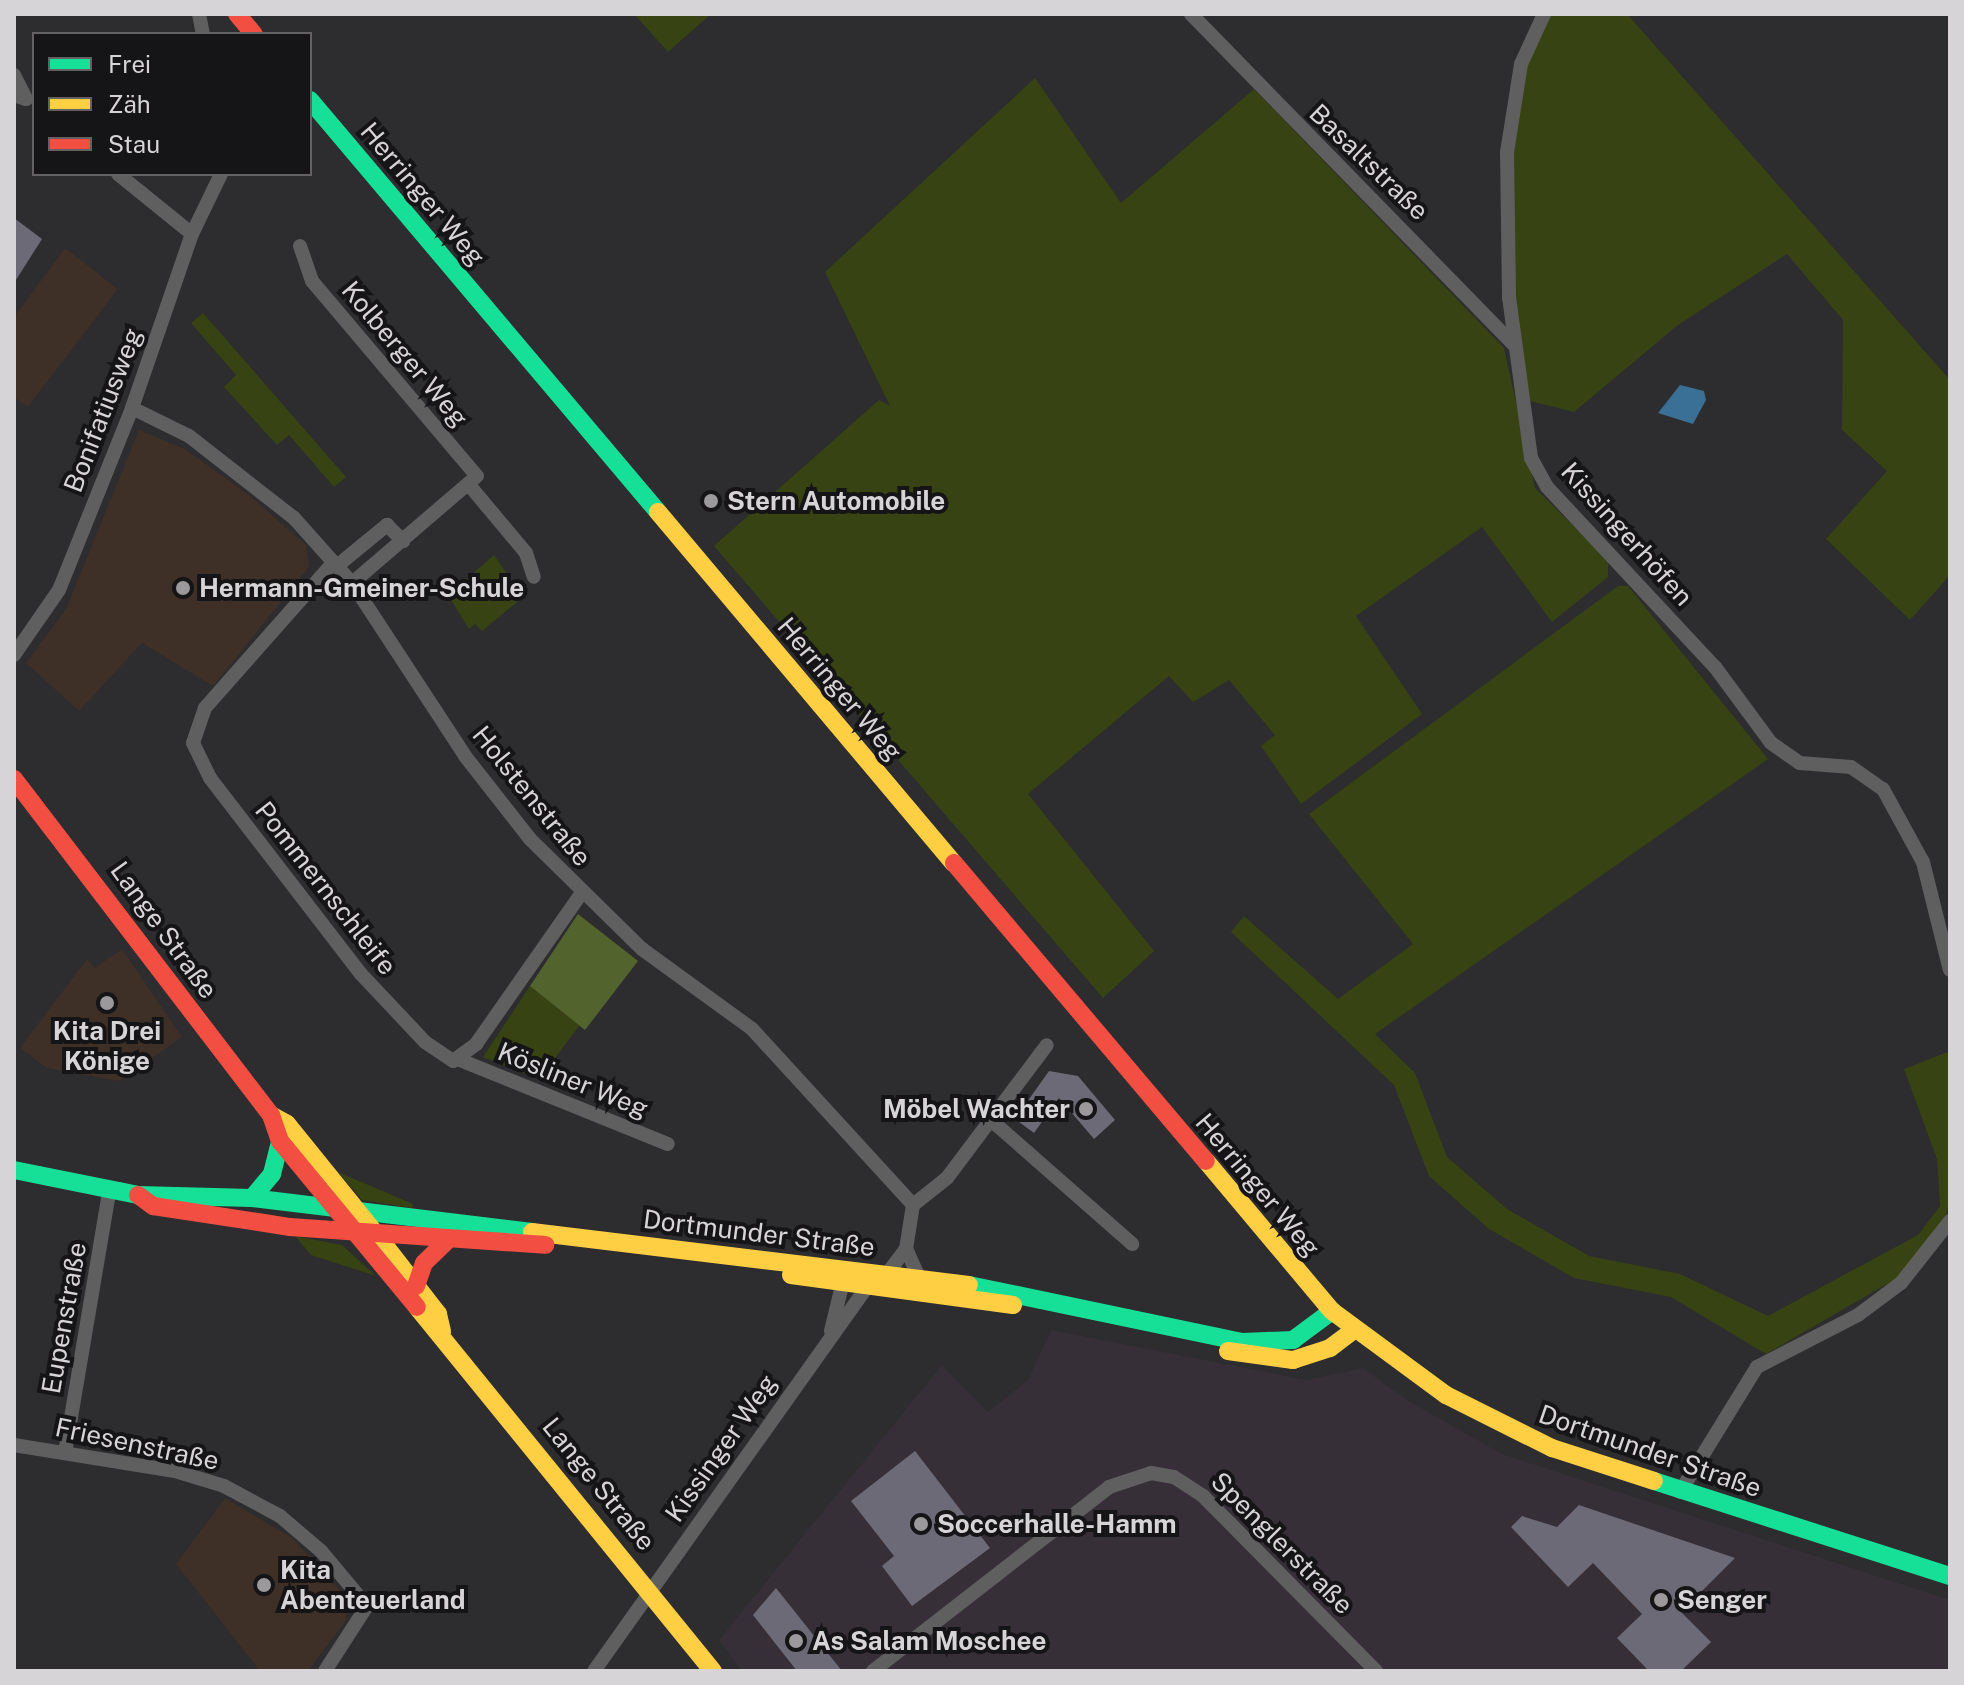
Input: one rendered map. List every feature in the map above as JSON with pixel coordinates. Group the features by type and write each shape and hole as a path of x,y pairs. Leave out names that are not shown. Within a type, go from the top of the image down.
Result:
{"main road":[{"path":"237,14 252,32"},
{"name":"Herringer Weg","path":"312,102 1332,1311"},
{"name":"Lange Straße","path":"14,779 271,1115 280,1141 423,1319 442,1332 713,1671"},
{"name":"Lange Straße","path":"271,1115 287,1124 376,1234 438,1314 442,1332"},
{"path":"252,1198 272,1174 280,1141"},
{"name":"Dortmunder Straße","path":"14,1170 109,1192 252,1198 844,1275"},
{"name":"Dortmunder Straße","path":"138,1195 153,1206 352,1232 546,1245 920,1280 1102,1308 1242,1342 1293,1340 1332,1311 1403,1368 1488,1419 1680,1492 1950,1576"},
{"path":"416,1286 424,1263 448,1240"},
{"name":"Dortmunder Straße","path":"877,1277 1113,1323 1262,1359 1310,1357 1355,1329"}],"street":[{"name":"Basaltstraße","path":"1191,14 1513,344"},
{"name":"Kissingerhöfen","path":"1544,14 1521,64 1507,152 1513,344 1531,458 1547,487 1715,667 1785,756 1851,767 1883,789 1923,862 1950,970"},
{"path":"14,75 25,100"},
{"path":"120,176 192,234"},
{"name":"Bonifatiusweg","path":"14,655 59,590 132,408 192,234 220,176"},
{"name":"Kolberger Weg","path":"300,246 312,281 477,476 470,486 526,553 534,577"},
{"name":"Holstenstraße","path":"132,408 189,436 254,482 335,564 352,583 485,783 581,894 752,1029 913,1205"},
{"path":"352,583 470,486"},
{"path":"335,564 387,525 403,541"},
{"name":"Pommernschleife","path":"335,564 205,708 193,743 210,778 361,974 425,1042 460,1060"},
{"path":"460,1060 581,894"},
{"path":"913,1205 947,1178 1047,1045"},
{"name":"Kösliner Weg","path":"460,1060 668,1144"},
{"path":"991,1120 1132,1244"},
{"name":"Eupenstraße","path":"65,1453 109,1192"},
{"name":"Kissinger Weg","path":"594,1671 652,1592 831,1331 877,1277 906,1249 913,1205"},
{"path":"1680,1492 1757,1367 1858,1315 1901,1283 1950,1221"},
{"path":"906,1249 920,1280"},
{"name":"Kissinger Weg","path":"831,1331 844,1275"},
{"name":"Friesenstraße","path":"14,1445 224,1486 299,1530 367,1606 325,1671"},
{"name":"Spenglerstraße","path":"873,1671 1109,1487 1151,1473 1174,1477 1203,1496 1376,1671"}],"shaded area":[{"path":"65,248 118,289 28,407 14,397 14,317"},
{"name":"Hermann-Gmeiner-Schule","path":"139,430 185,449 249,495 306,545 309,567 213,686 142,643 79,711 26,663 66,609"},
{"name":"Kita Drei Könige","path":"122,949 182,1037 119,1081 47,1068 20,1048 87,959 95,968"},
{"path":"1051,1330 1306,1380 1363,1368 1405,1399 1502,1454 1950,1600 1950,1671 742,1671 719,1640 942,1365 988,1412 1028,1380"},
{"name":"Kita Abenteuerland","path":"225,1498 292,1538 347,1598 346,1620 308,1671 260,1671 176,1564"}],"green space":[{"path":"634,14 711,14 668,52"},
{"path":"1544,14 1627,14 1950,380 1950,575 1910,620 1826,539 1887,471 1842,430 1843,320 1787,254 1678,325 1574,412 1526,400 1506,202 1521,64"},
{"path":"1035,78 1121,203 1254,89 1504,348 1535,488 1608,560 1608,577 1552,622 1482,527 1356,616 1422,714 1301,804 1261,746 1275,735 1229,680 1193,702 1169,676 1028,794 1154,951 1103,998 714,546 879,400 890,406 825,272"},
{"path":"203,313 346,477 334,487 289,435 277,445 224,387 236,375 191,323"},
{"path":"494,555 523,597 482,631 475,624 469,629 448,595"},
{"path":"1618,586 1628,586 1768,759 1375,1034 1415,1073 1447,1157 1507,1209 1589,1256 1680,1274 1768,1316 1918,1235 1940,1206 1937,1159 1904,1069 1950,1051 1950,1201 1943,1225 1904,1274 1766,1354 1671,1297 1574,1278 1489,1229 1429,1176 1394,1085 1231,932 1244,916 1338,999 1413,944 1309,814"},
{"path":"578,914 638,961 585,1030 530,986"},
{"path":"530,986 580,1025 539,1079 483,1057"},
{"path":"338,1172 413,1204 412,1208 362,1200"},
{"path":"295,1236 342,1245 376,1276 311,1255"}],"water":[{"path":"1680,385 1704,391 1706,400 1693,424 1658,413"}],"building":[{"path":"14,218 42,239 14,283"},
{"name":"Möbel Wachter","path":"1049,1071 1078,1076 1115,1120 1094,1139 1059,1098 1034,1133 1015,1119"},
{"name":"Soccerhalle-Hamm","path":"915,1451 990,1548 912,1606 882,1566 894,1556 851,1501"},
{"name":"Senger","path":"1579,1505 1735,1558 1681,1612 1711,1642 1681,1671 1649,1671 1617,1638 1642,1614 1593,1563 1568,1587 1511,1527 1522,1516 1557,1527"},
{"name":"As Salam Moschee","path":"776,1588 842,1671 797,1671 753,1615"}],"traffic: fast":[{"path":"312,102 658,512"},
{"path":"252,1198 272,1174 280,1141"},
{"path":"14,1170 138,1195 252,1198 532,1232"},
{"path":"969,1285 1242,1342 1293,1340 1332,1311"},
{"path":"1654,1481 1950,1576"}],"traffic: slow":[{"path":"658,512 954,863"},
{"path":"271,1115 287,1124 376,1234 438,1314 442,1332"},
{"path":"1206,1161 1332,1311 1446,1395 1552,1448 1654,1481"},
{"path":"532,1232 969,1285"},
{"path":"791,1275 1013,1305"},
{"path":"417,1307 713,1671"},
{"path":"1228,1351 1293,1360 1330,1348 1355,1329"}],"traffic: jam":[{"path":"237,14 252,32"},
{"path":"14,779 271,1115 280,1141 417,1307"},
{"path":"954,863 1206,1161"},
{"path":"138,1195 153,1206 290,1227 545,1245"},
{"path":"416,1286 424,1263 448,1240"}],"place":[{"name":"Stern Automobile","path":"711,501"},
{"name":"Hermann-Gmeiner-Schule","path":"183,588"},
{"name":"Kita Drei Könige","path":"107,1003"},
{"name":"Möbel Wachter","path":"1086,1109"},
{"name":"Soccerhalle-Hamm","path":"921,1524"},
{"name":"Kita Abenteuerland","path":"264,1585"},
{"name":"Senger","path":"1661,1600"},
{"name":"As Salam Moschee","path":"796,1641"}]}
